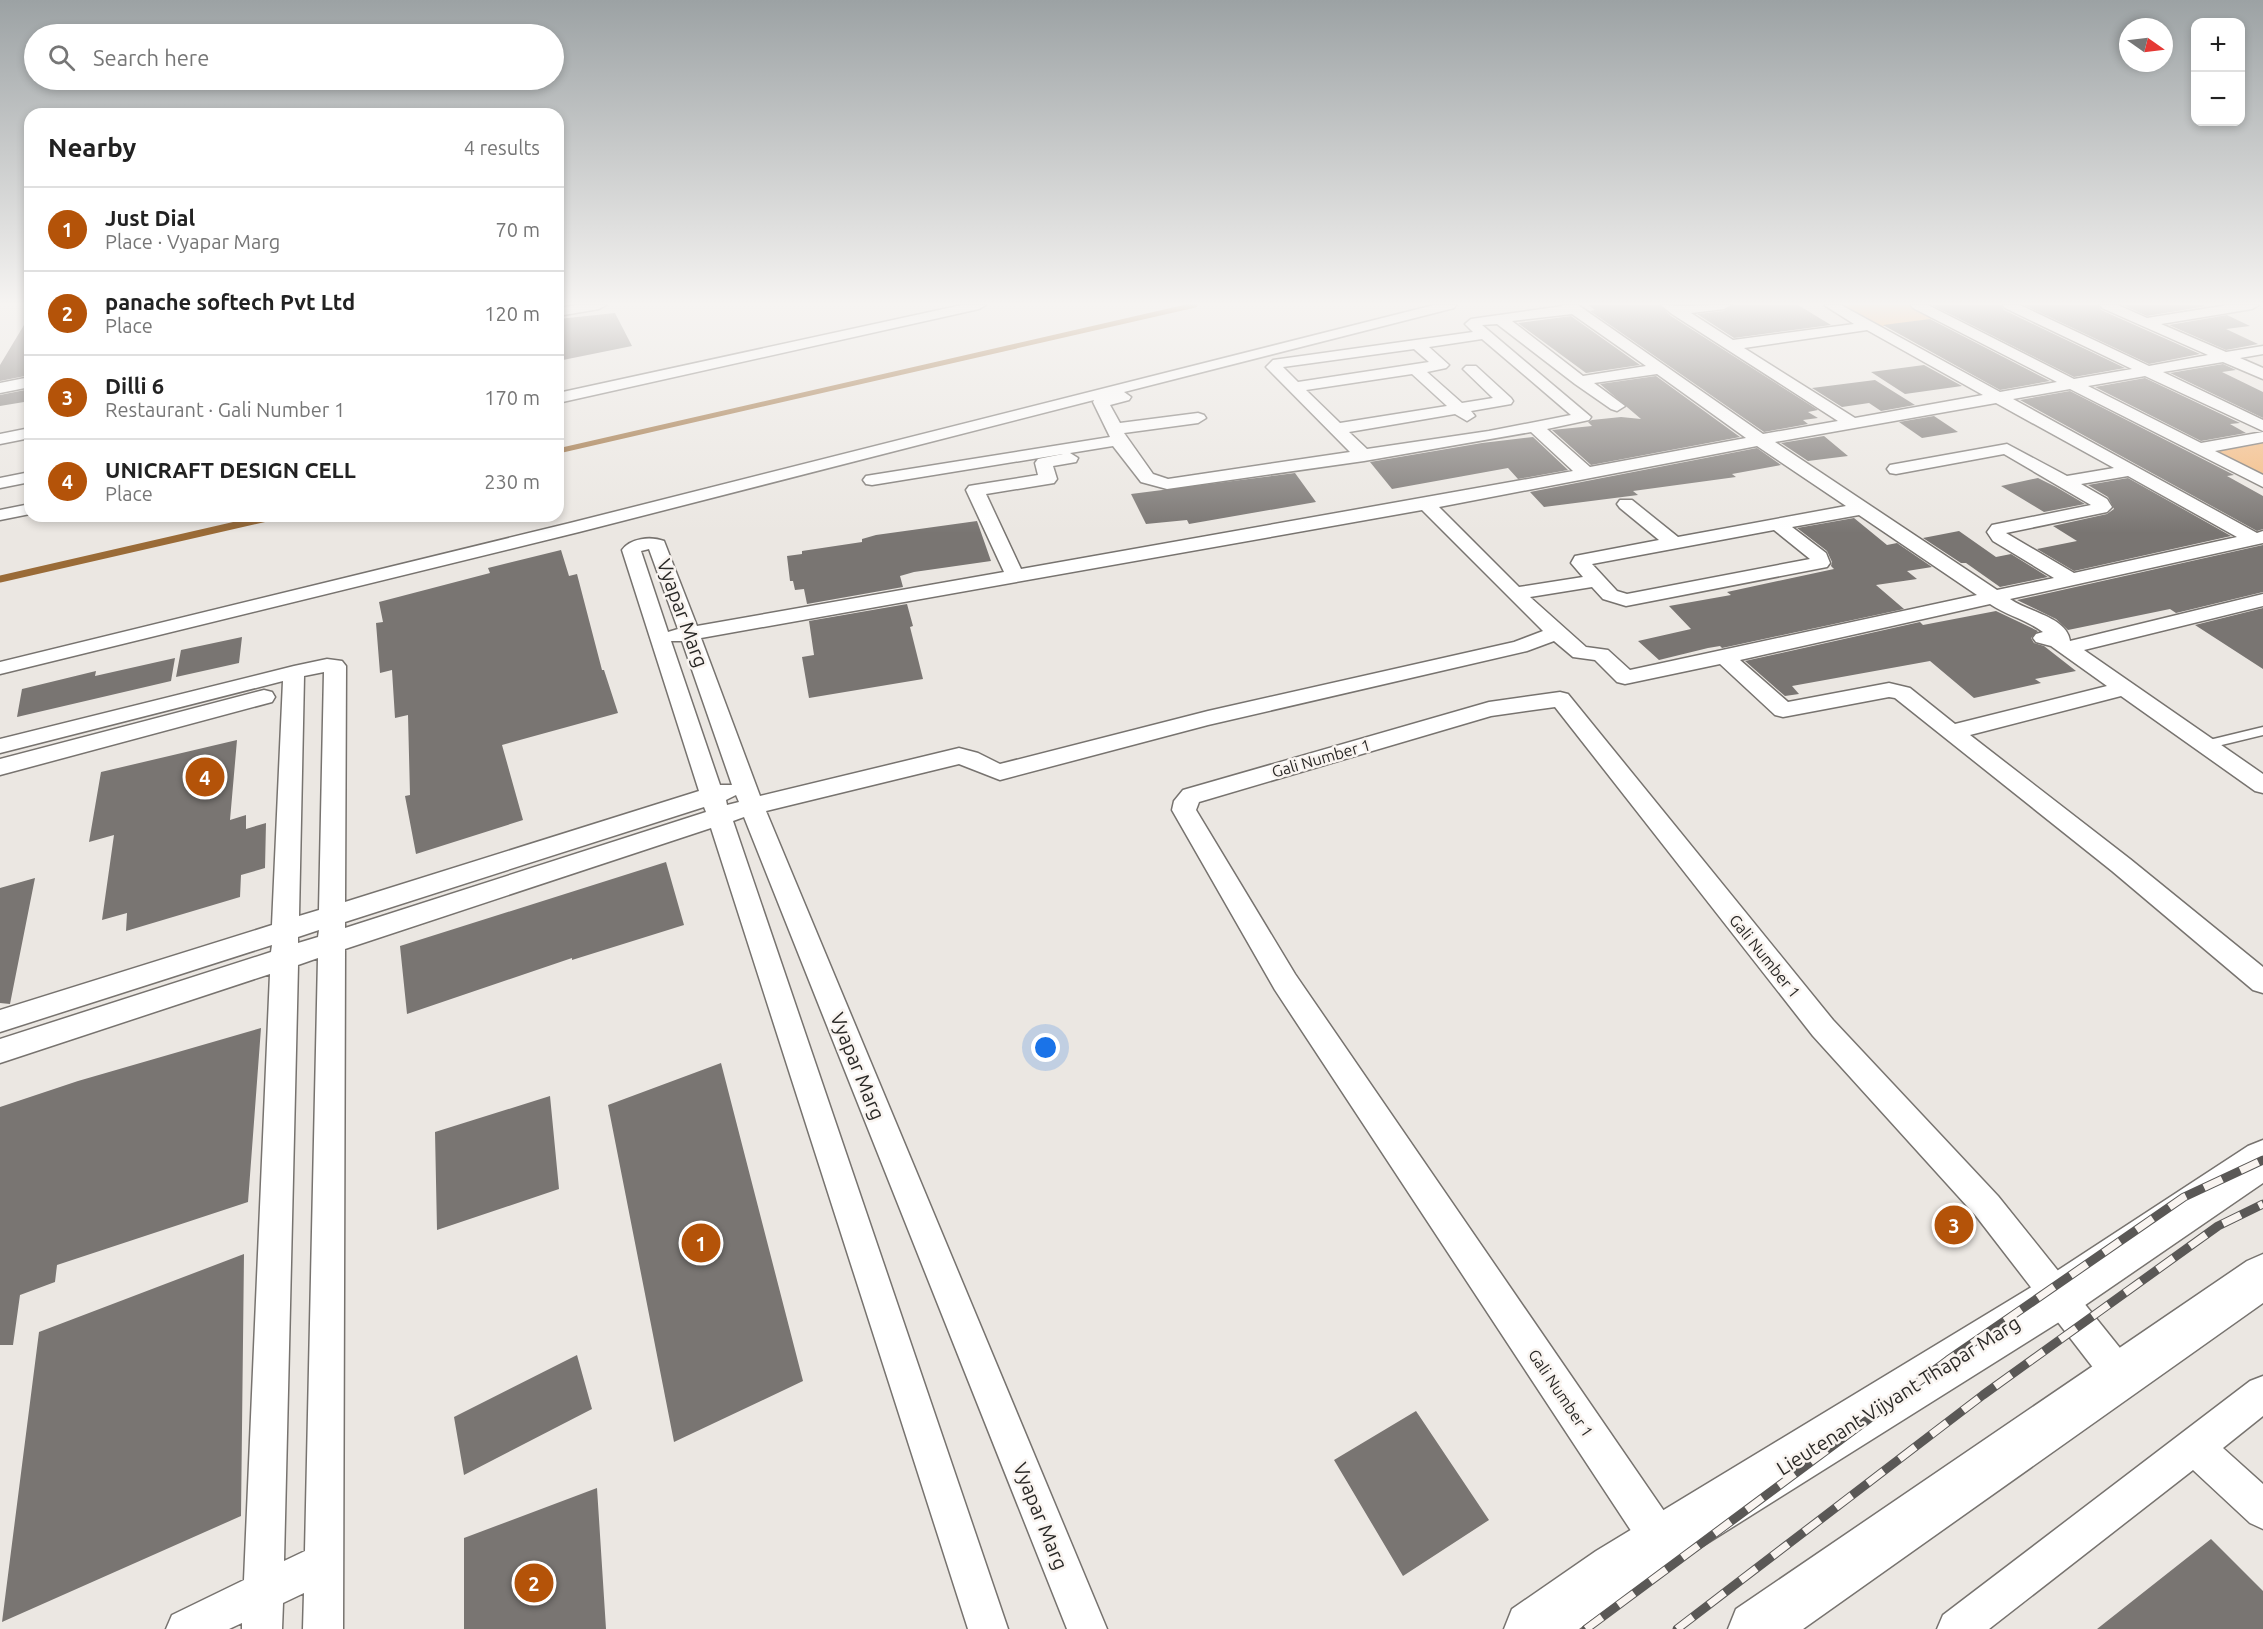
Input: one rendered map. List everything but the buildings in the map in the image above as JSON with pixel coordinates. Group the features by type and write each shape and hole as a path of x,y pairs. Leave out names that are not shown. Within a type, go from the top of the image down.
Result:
{"main road":[{"name":"Lieutenant Vijyant Thapar Marg","path":"1532,1629 1660,1541 2059,1296 2263,1160"},
{"path":"1756,1629 2263,1276"}],"street":[{"path":"564,397 635,381"},
{"path":"0,668 573,528 1150,381"},
{"path":"1200,381 1101,402 1120,440 1147,478 1167,484 1489,436 1583,417 1539,381"},
{"path":"1287,381 1364,456"},
{"path":"1293,387 1333,381"},
{"path":"1428,381 1489,436"},
{"path":"1336,429 1505,401 1484,381"},
{"path":"1580,381 1617,406"},
{"path":"1676,381 2014,611 2014,617 2044,639 2063,645 2263,785"},
{"path":"1787,381 1852,423"},
{"path":"1968,381 2128,471 2259,538"},
{"path":"2066,381 2263,482"},
{"path":"661,638 1426,504 1760,440 2088,381"},
{"path":"2169,381 2263,426"},
{"path":"0,388 24,383"},
{"path":"1422,415 1439,430 1557,410"},
{"path":"1015,576 975,490 1048,479 1044,463 1198,418"},
{"path":"1536,428 1586,473"},
{"path":"0,440 24,435"},
{"path":"2198,450 2263,437"},
{"path":"872,480 1120,440"},
{"path":"1896,469 2003,449 2014,452 2101,503 2103,507 1998,529 1996,532 2000,537 2070,579"},
{"path":"2065,482 2128,471"},
{"path":"0,483 24,478"},
{"path":"1426,504 1515,594 1580,653 1601,654 1625,676 1724,657 2259,538"},
{"path":"1626,504 1674,543"},
{"path":"1778,525 1819,557 1820,563 1637,599 1616,597 1583,567 1582,560 1861,509"},
{"path":"0,515 24,510"},
{"name":"Vyapar Marg","path":"988,1629 716,807 632,550 634,547 651,543 657,545 749,796 1087,1629"},
{"path":"1515,594 1597,580"},
{"path":"2063,645 2263,600"},
{"path":"0,1051 285,945 749,796 959,756 967,756 990,770 1000,772 1208,718 1520,647 1557,633"},
{"path":"1724,657 1783,710 1893,690 1902,693 2121,865 2263,982"},
{"path":"0,746 294,681 336,678 323,1629"},
{"path":"0,767 294,681"},
{"path":"262,1610 294,681"},
{"path":"1951,732 2124,689"},
{"name":"Gali Number 1","path":"1660,1541 1285,982 1184,810 1186,801 1191,796 1489,709 1560,699 1823,1028 1987,1206 2059,1296"},
{"path":"0,1021 285,945"},
{"path":"2059,1296 2120,1375"},
{"path":"1957,1629 2263,1394"},
{"path":"2194,1446 2263,1510"},
{"path":"186,1629 262,1610 323,1563"}],"lane":[{"path":"2205,745 2263,731"}],"shaded area":[{"path":"2263,442 2263,480 2210,452"}],"waterway":[{"path":"564,450 863,381"},
{"path":"0,579 249,522"}],"railway":[{"path":"1586,1629 1948,1360 2184,1197 2263,1160"},
{"path":"1677,1629 1983,1395 2218,1226 2263,1204"}],"place":[{"name":"UNICRAFT DESIGN CELL","path":"205,777"},
{"name":"Dilli 6","path":"1954,1225"},
{"name":"Just Dial","path":"701,1243"},
{"name":"panache softech Pvt Ltd","path":"534,1583"}]}
